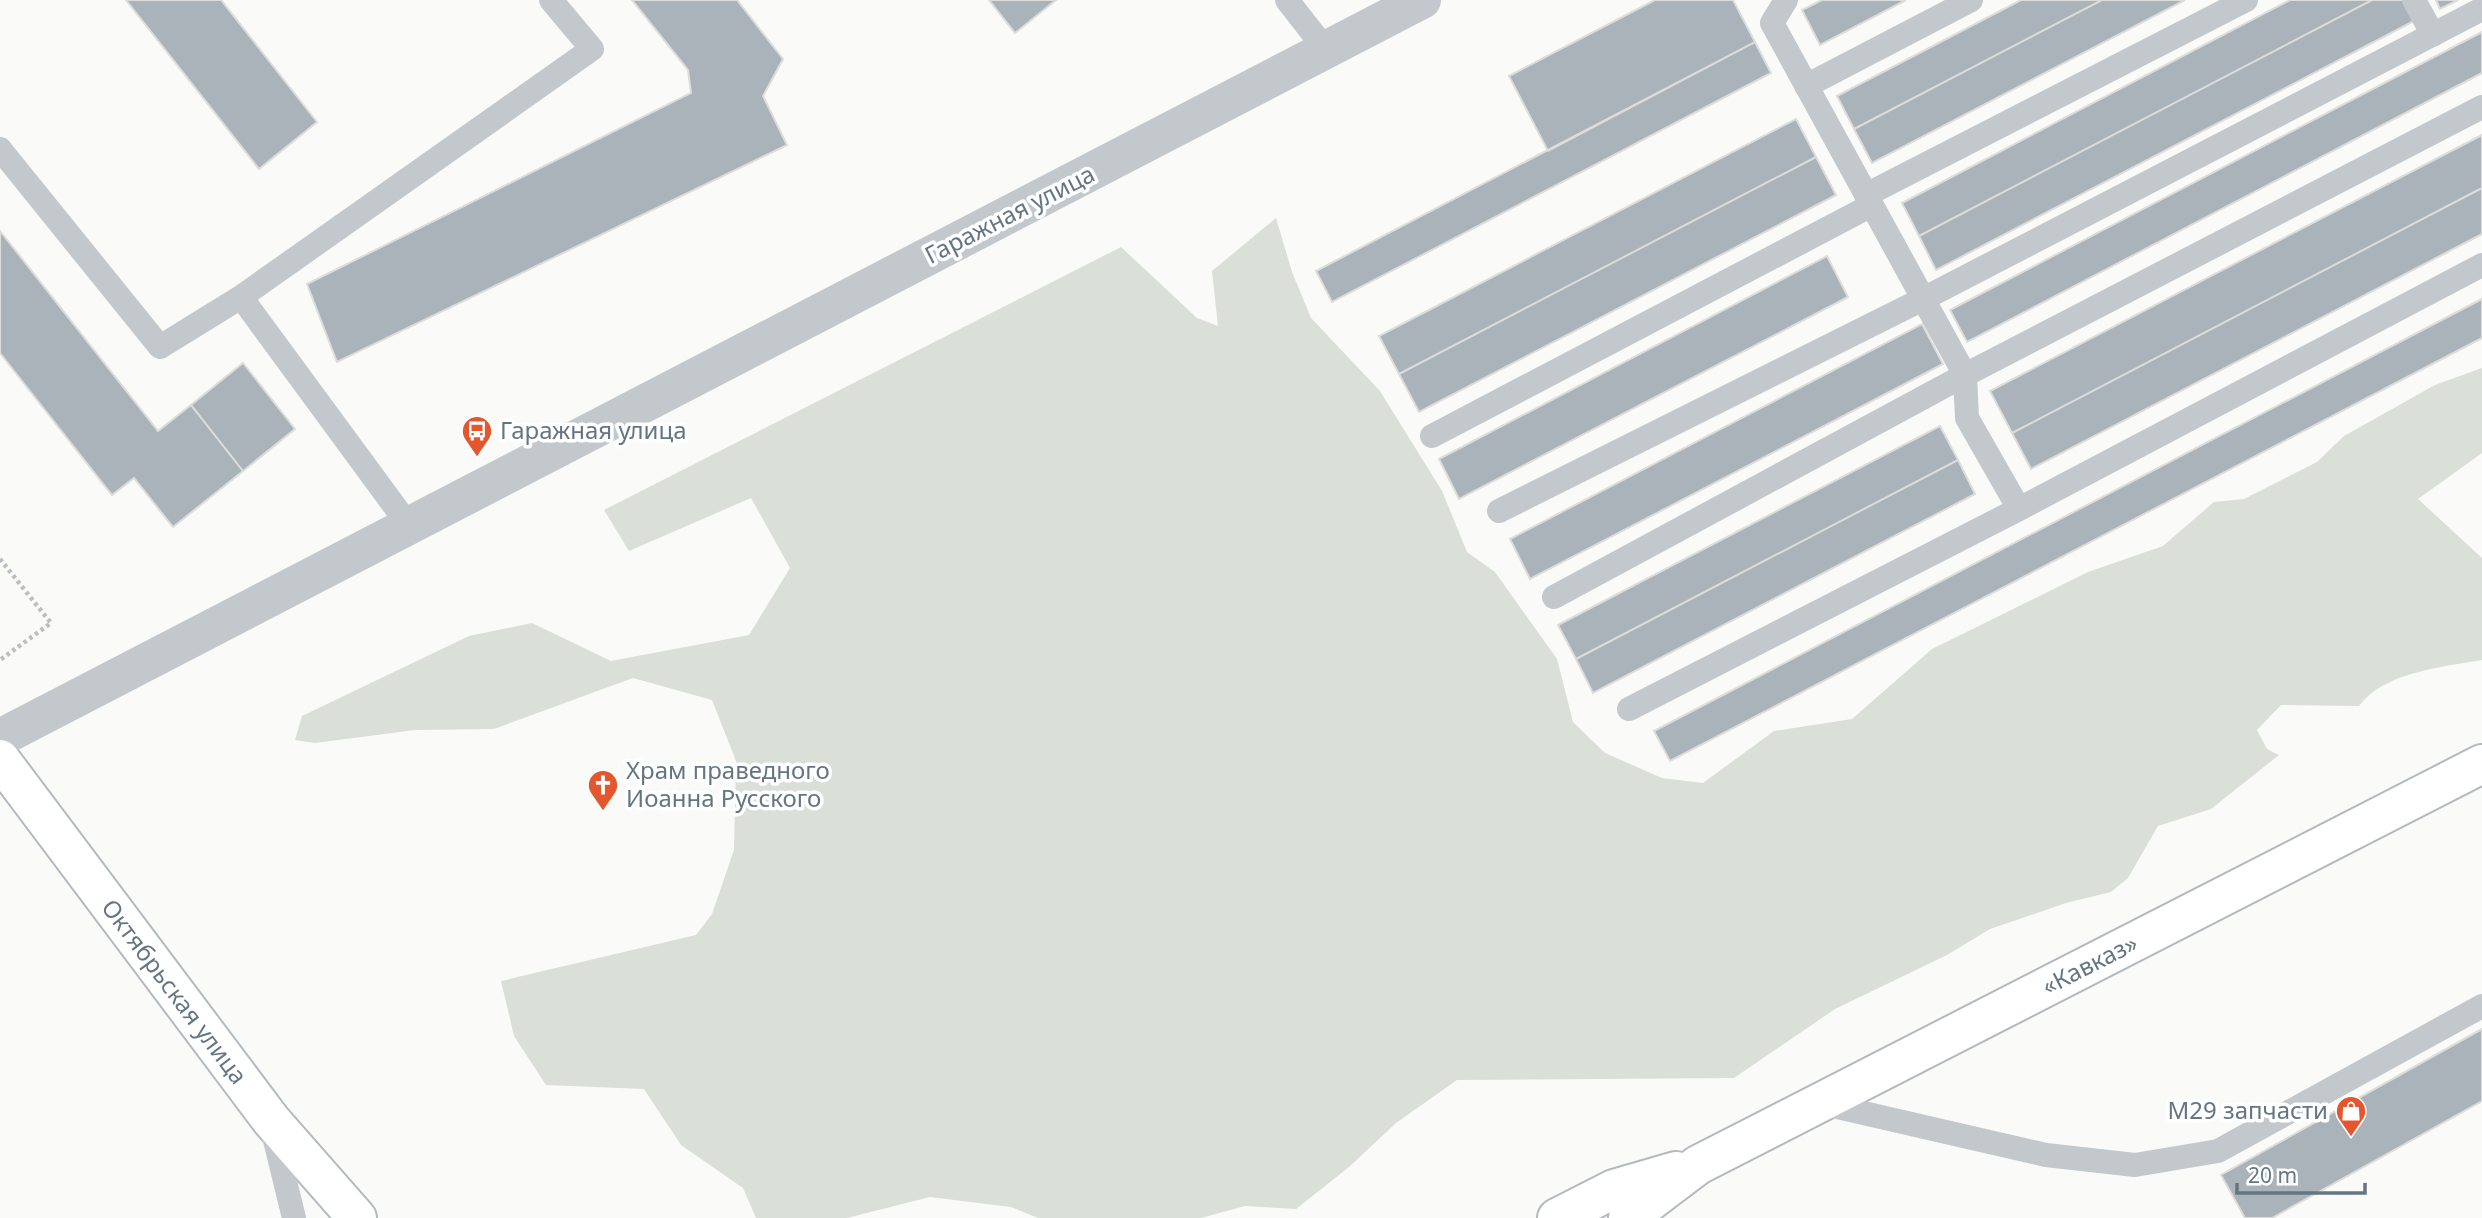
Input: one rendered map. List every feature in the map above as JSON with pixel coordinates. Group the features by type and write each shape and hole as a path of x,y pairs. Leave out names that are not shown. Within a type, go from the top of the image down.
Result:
{"main road":[{"name":"Октябрьская улица","path":"0,759 271,1120 357,1218"},
{"name":"«Кавказ»","path":"1628,1218 1698,1165 2482,764"},
{"name":"«Кавказ»","path":"1557,1218 1615,1189 1698,1165"}],"street":[{"name":"Гаражная улица","path":"0,738 1422,0"}],"lane":[{"path":"0,149 160,347 241,297 592,49 551,0"},
{"path":"1287,0 1326,50"},
{"path":"1786,0 1772,23 1965,375 1967,418 2019,509"},
{"path":"1807,86 1971,0"},
{"path":"1432,436 2246,0"},
{"path":"2414,0 2433,35"},
{"path":"1499,511 1923,299 2482,9"},
{"path":"1554,597 1965,375 2482,107"},
{"path":"1629,709 2019,509 2482,265"},
{"path":"241,297 410,527"},
{"path":"1820,1103 2046,1156 2135,1165 2218,1151 2482,1006"},
{"path":"271,1120 294,1218"}],"path":[{"path":"0,559 51,623 0,660"}],"shaded area":[{"path":"1276,218 1292,272 1311,318 1380,391 1442,491 1467,552 1495,572 1557,659 1573,722 1605,753 1662,778 1703,783 1774,731 1852,719 1932,649 2088,572 2163,546 2214,502 2244,499 2317,462 2344,436 2435,385 2482,368 2482,453 2418,499 2482,558 2482,660 2398,678 2383,685 2359,706 2281,705 2257,730 2267,749 2279,755 2211,809 2158,826 2128,878 2111,892 2066,903 1990,929 1947,955 1835,1009 1734,1078 1457,1080 1396,1123 1349,1167 1296,1209 1245,1206 1201,1218 1038,1218 1011,1207 930,1197 847,1218 756,1218 743,1188 681,1145 644,1089 546,1085 514,1036 501,981 696,935 712,914 734,850 736,761 712,700 633,678 494,729 415,730 315,743 295,740 302,716 469,636 532,623 611,661 749,635 790,568 751,498 629,551 604,510 1121,247 1197,318 1218,326 1212,271"}],"building":[{"path":"126,0 221,0 317,122 259,169"},
{"path":"632,0 737,0 783,59 763,96 787,145 337,362 307,284 691,93 688,70"},
{"path":"989,0 1056,0 1015,33"},
{"path":"1655,0 1733,0 1755,42 1548,151 1509,76"},
{"path":"1822,0 1906,0 1820,45 1802,10"},
{"path":"2021,0 2102,0 1854,129 1837,96"},
{"path":"2102,0 2185,0 1872,163 1854,129"},
{"path":"2290,0 2372,0 1919,236 1902,203"},
{"path":"2372,0 2403,0 2414,21 1936,270 1919,236"},
{"path":"2436,0 2458,0 2440,9"},
{"path":"2482,32 2482,73 1967,342 1950,310"},
{"path":"1755,42 1771,73 1332,302 1316,271"},
{"path":"1796,119 1816,157 1399,374 1379,336"},
{"path":"2482,135 2482,188 2012,433 1990,391"},
{"path":"1816,157 1836,195 1419,412 1399,374"},
{"path":"2482,188 2482,234 2031,469 2012,433"},
{"path":"0,231 158,431 191,405 243,471 173,527 134,478 112,495 0,353"},
{"path":"1827,256 1848,297 1459,499 1439,459"},
{"path":"2482,299 2482,338 1670,761 1654,731"},
{"path":"1922,324 1943,364 1530,579 1510,539"},
{"path":"243,363 295,429 243,471 191,405"},
{"path":"1940,426 1958,460 1576,659 1558,625"},
{"path":"1958,460 1975,494 1593,693 1576,659"},
{"name":"М29 запчасти","path":"2482,1029 2482,1101 2272,1218 2245,1218 2221,1175"}],"place":[{"name":"Гаражная улица","path":"477,458"},
{"name":"Храм праведного Иоанна Русского","path":"603,812"},
{"name":"М29 запчасти","path":"2351,1138"}]}
